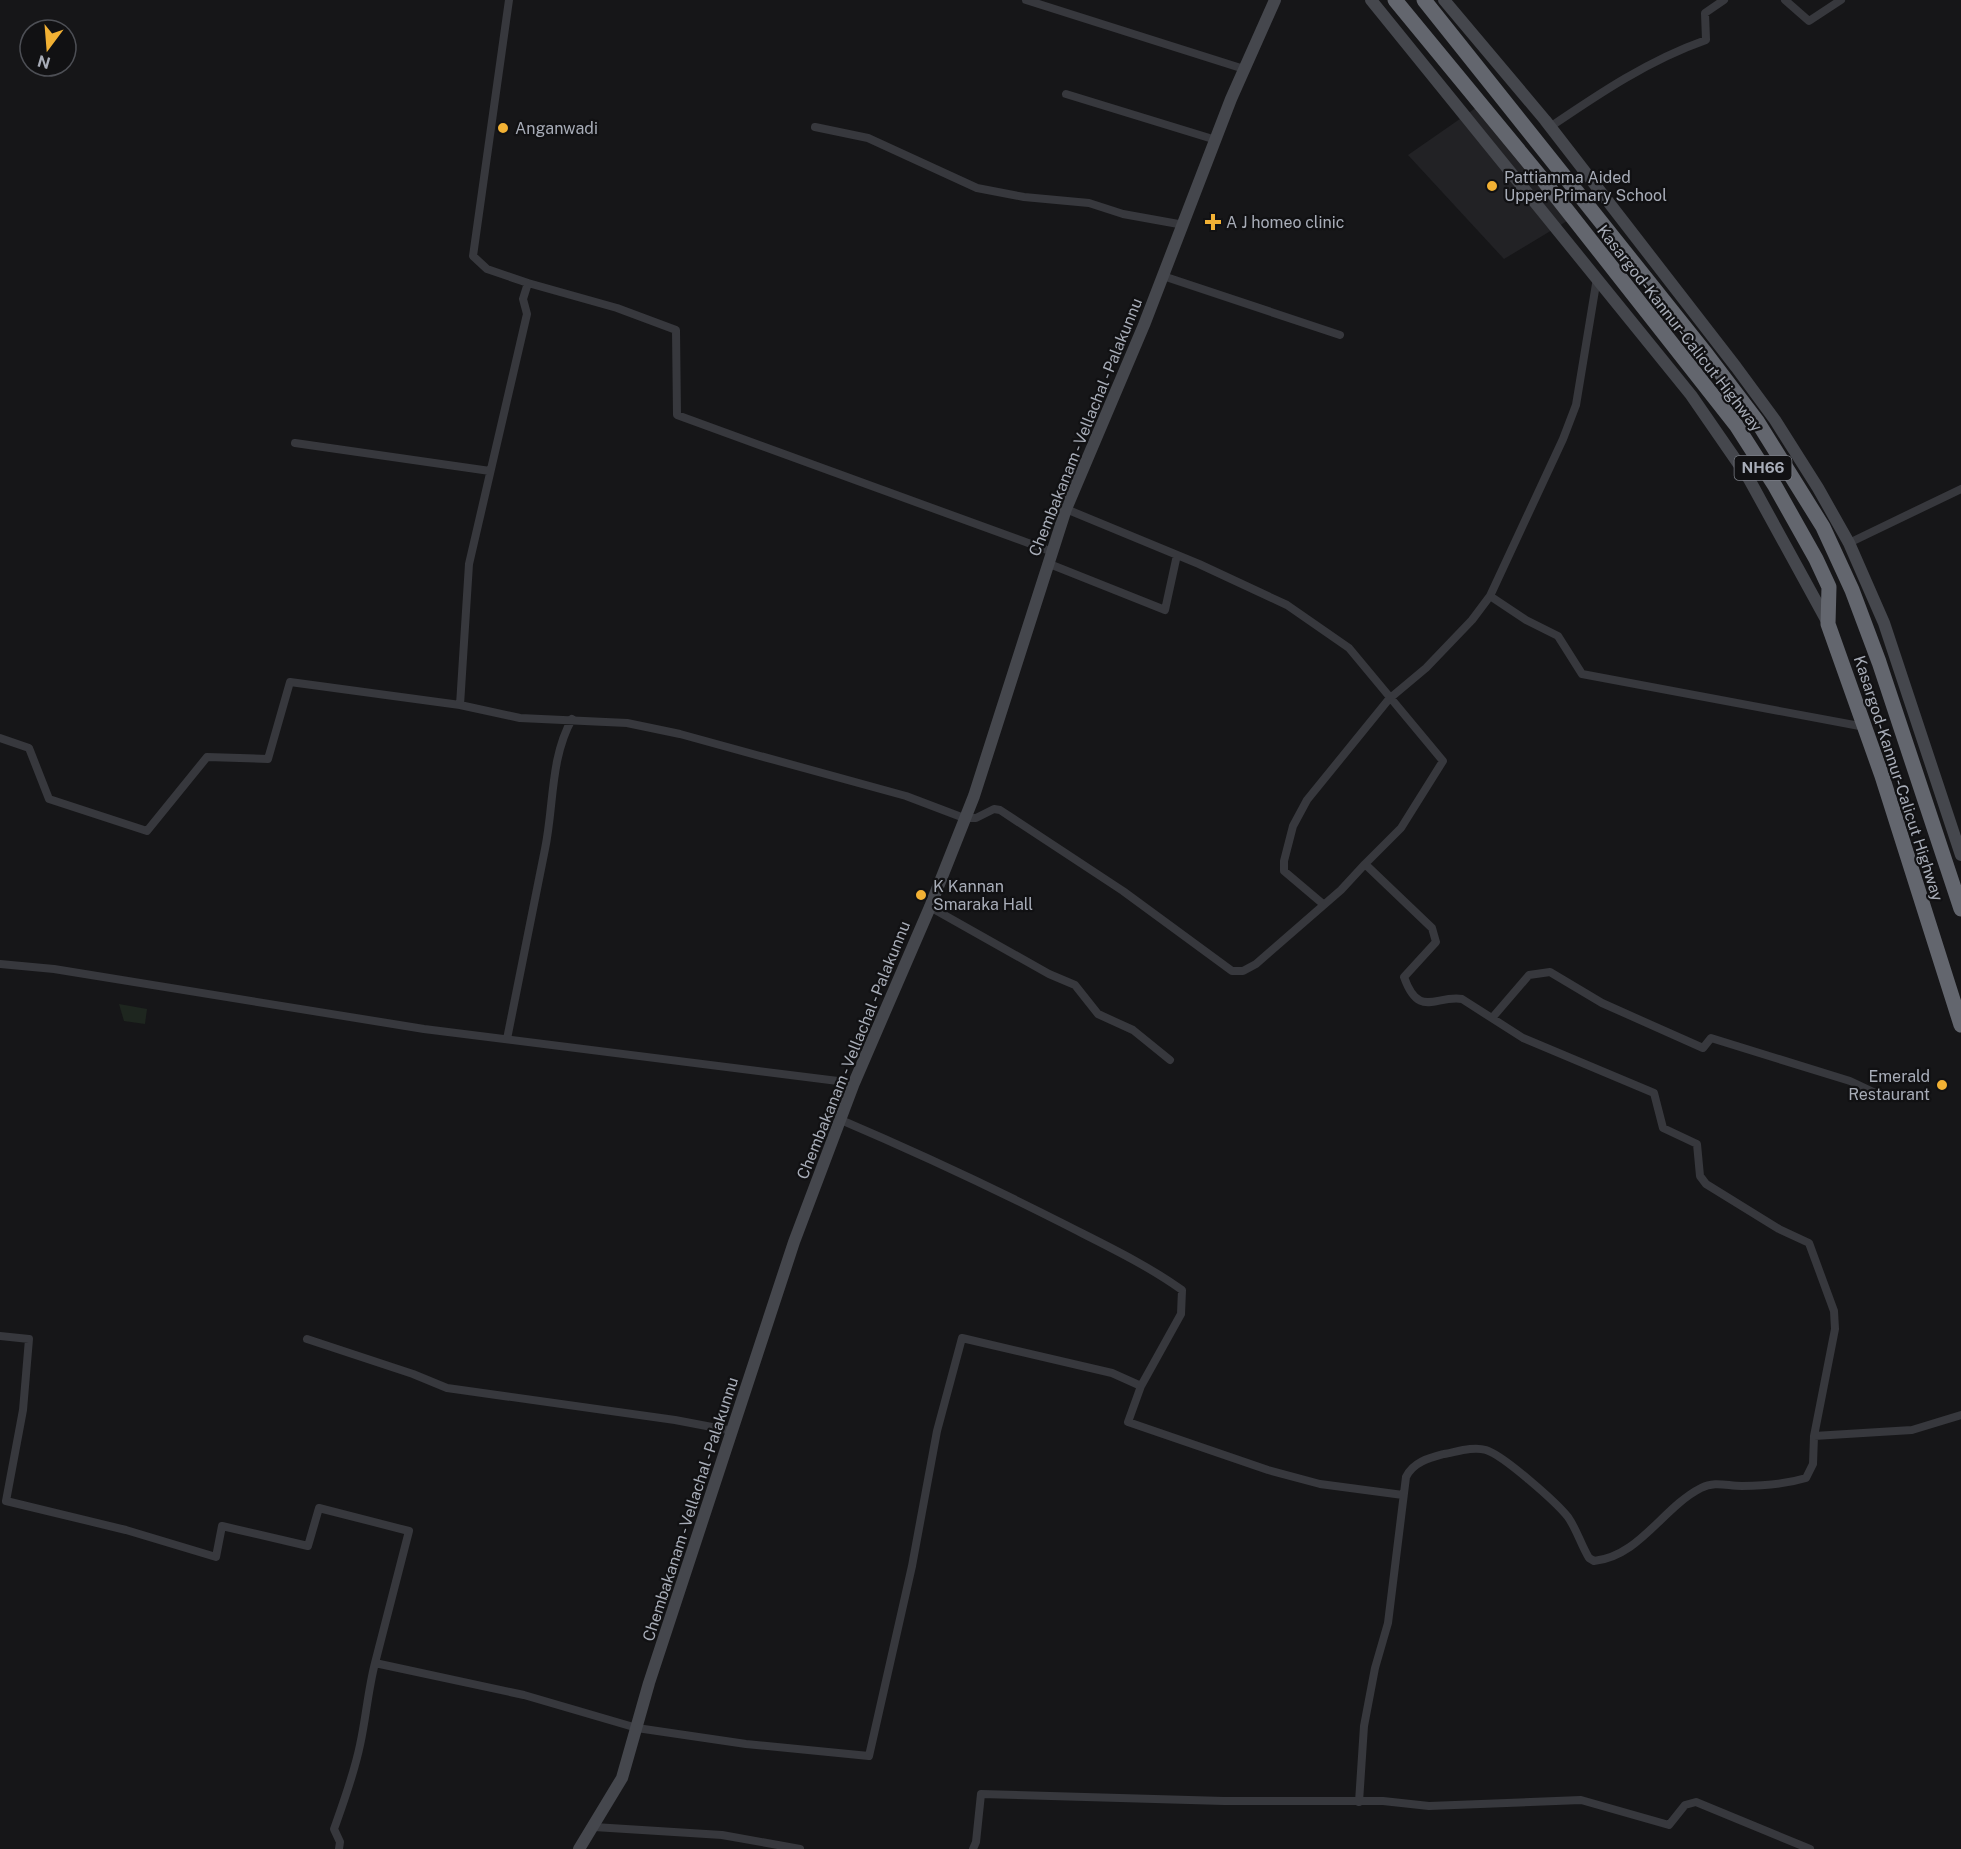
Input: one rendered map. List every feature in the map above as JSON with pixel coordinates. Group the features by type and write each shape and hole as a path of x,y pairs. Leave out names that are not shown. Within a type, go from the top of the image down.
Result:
{"highway":[{"name":"Kasargod-Kannur-Calicut Highway","path":"1395,0 1544,181 1736,425 1775,486 1830,587 1828,624 1865,727 1961,1025"},
{"name":"Kasargod-Kannur-Calicut Highway","path":"1424,0 1722,374 1757,421 1823,527 1852,590 1879,662 1961,909"}],"main road":[{"name":"Chembakanam - Vellachal - Palakunnu","path":"579,1849 622,1778 700,1523 733,1431 794,1242 842,1120 854,1083 930,907 984,768 1066,509 1184,225 1206,160 1275,0"},
{"path":"1371,0 1691,395 1749,479 1828,624"},
{"path":"1444,0 1550,127 1775,420 1849,543 1884,622 1961,855"}],"street":[{"path":"509,0 473,256 487,269 617,308 676,330 677,415 1049,557 1165,610 1177,555"},
{"path":"1026,0 1244,69"},
{"path":"1550,127 1604,90 1673,51 1706,40 1705,13 1724,0"},
{"path":"1785,0 1809,21 1841,0"},
{"path":"1066,94 1216,140"},
{"path":"815,127 868,138 977,188 1024,197 1089,203 1123,214 1184,225"},
{"path":"1163,276 1340,335"},
{"path":"1323,904 1284,872 1284,861 1293,826 1307,800 1389,699 1426,668 1472,620 1490,596 1563,439 1576,405 1597,277"},
{"path":"460,705 469,564 527,314 523,299 528,282"},
{"path":"295,444 490,471"},
{"path":"1849,543 1961,489"},
{"path":"0,738 29,748 49,799 147,831 207,757 267,759 290,682 460,705 520,718 627,723 680,734 906,796 964,818 976,818 994,809 1000,810 1123,891 1232,970 1243,970 1256,964 1323,904 1401,828 1443,761 1389,699 1349,648 1287,606 1177,555 1066,509"},
{"path":"1490,596 1526,620 1558,636 1582,674 1865,727"},
{"path":"507,1040 534,890 545,849 559,749 572,719"},
{"path":"1359,1802 1364,1726 1375,1668 1388,1623 1403,1495 1410,1468 1461,1450 1483,1449 1496,1454 1554,1501 1574,1527 1589,1558 1600,1560 1620,1553 1641,1539 1662,1516 1701,1488 1720,1483 1760,1485 1806,1478 1813,1464 1814,1436 1835,1329 1834,1311 1809,1243 1779,1229 1706,1184 1700,1176 1697,1144 1663,1128 1654,1093 1523,1038 1462,999 1452,997 1433,1004 1415,998 1404,977 1436,942 1432,928 1365,864"},
{"path":"930,907 1049,974 1075,985 1098,1014 1133,1030 1170,1060"},
{"path":"0,964 54,969 424,1029 854,1083"},
{"path":"1492,1018 1529,975 1550,972 1602,1003 1702,1048 1712,1038 1850,1081 1884,1097"},
{"path":"842,1120 931,1158 1028,1206 1154,1270 1182,1290 1181,1314 1141,1386 1128,1422 1268,1470 1320,1484 1403,1495"},
{"path":"0,1336 29,1339 23,1410 6,1501 126,1530 216,1557 222,1526 308,1546 319,1508 409,1531 375,1663 360,1743 348,1790 333,1829 340,1842 339,1849"},
{"path":"375,1663 524,1695 637,1728 746,1744 869,1756 912,1566 937,1431 962,1338 1112,1373 1141,1386"},
{"path":"307,1339 413,1374 447,1388 675,1420 733,1431"},
{"path":"1814,1436 1912,1430 1961,1415"},
{"path":"973,1849 976,1842 981,1794 1383,1801 1429,1806 1581,1800 1669,1825 1685,1805 1696,1802 1810,1849"},
{"path":"594,1827 722,1835 800,1849"}],"shaded area":[{"name":"Pattiamma Aided Upper Primary School","path":"1480,105 1572,218 1504,259 1408,155"},
{"path":"119,1004 147,1009 145,1024 124,1021"}],"place":[{"name":"Anganwadi","path":"503,128"},
{"name":"Pattiamma Aided Upper Primary School","path":"1492,186"},
{"name":"A J homeo clinic","path":"1213,222"},
{"name":"K Kannan Smaraka Hall","path":"921,895"},
{"name":"Emerald Restaurant","path":"1942,1085"}]}
